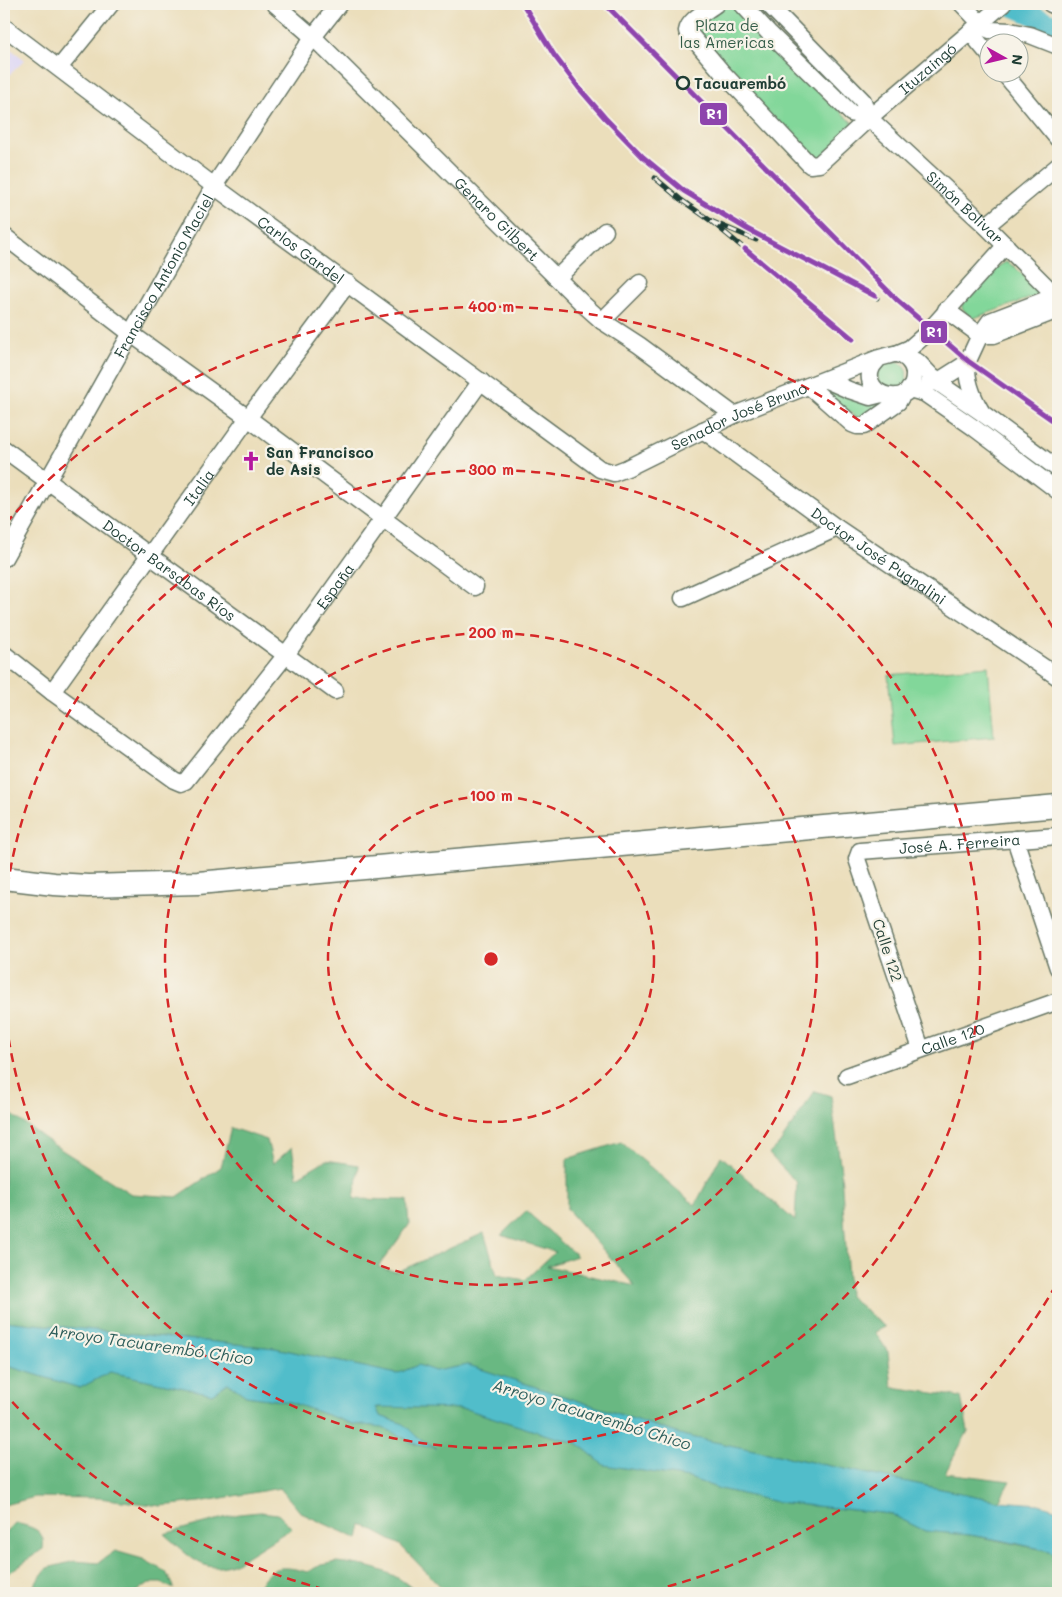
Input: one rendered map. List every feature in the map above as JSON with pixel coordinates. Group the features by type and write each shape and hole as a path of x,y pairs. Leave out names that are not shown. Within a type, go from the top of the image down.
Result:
{"highway":[{"path":"4,878 88,886 198,883 1058,806"}],"street":[{"path":"59,68 111,4"},
{"name":"Genaro Gilbert","path":"275,4 313,37 602,321 639,345 734,415"},
{"name":"Francisco Antonio Maciel","path":"4,558 214,186 313,37 339,4"},
{"name":"Ituzaingó","path":"716,4 694,20 688,26 687,31 721,71 810,165 818,164 1002,4"},
{"name":"Simón Bolivar","path":"742,4 851,113 869,118 1006,245 1058,300"},
{"name":"Simón Bolivar","path":"768,4 863,101 869,118"},
{"path":"962,4 979,24 985,28 1030,35 1058,46"},
{"path":"1050,4 1058,7"},
{"path":"979,24 982,32"},
{"name":"Carlos Gardel","path":"4,27 214,186 600,469"},
{"path":"1011,82 1058,139"},
{"path":"986,226 1058,166"},
{"path":"557,278 605,231"},
{"path":"4,236 130,333 248,418 475,587"},
{"path":"966,363 937,382 889,397 874,387 871,377 873,367 879,358 899,355 926,334 1006,245"},
{"name":"Italia","path":"52,692 248,418 348,283"},
{"path":"602,321 640,283"},
{"path":"946,310 980,335 994,335 1058,300"},
{"path":"980,335 966,363 966,374 972,395 982,413"},
{"path":"899,355 918,362 937,382 1058,468"},
{"path":"809,386 852,424 864,426 892,407 908,390 914,374 912,365 899,355"},
{"name":"Senador José Bruno","path":"600,469 614,472 627,468 734,415 879,358"},
{"path":"826,380 870,397 882,394"},
{"name":"España","path":"52,692 174,780 181,783 191,776 285,656 481,381"},
{"path":"908,390 924,393 1058,491"},
{"name":"Doctor José Pugnalini","path":"703,430 837,528 1058,677"},
{"name":"Doctor Barsabas Ríos","path":"4,449 335,691"},
{"path":"683,598 837,528"},
{"path":"4,654 52,692"},
{"name":"José A. Ferreira","path":"860,851 1058,836"},
{"path":"1015,839 1058,968"},
{"name":"Calle 122","path":"860,851 858,859 921,1049"},
{"name":"Calle 120","path":"847,1076 1058,1001"}],"shaded area":[{"path":"4,44 25,60 4,80"}],"green space":[{"name":"Plaza de las Americas","path":"712,4 740,4 808,81 855,125 822,158 802,150 682,34"},
{"path":"1006,262 1015,267 1040,292 1039,295 971,319 962,308 962,304 999,266"},
{"path":"898,361 906,368 907,382 896,391 879,383 877,373 883,364"},
{"path":"826,386 886,401 863,422 822,391"},
{"path":"988,666 994,737 895,746 888,675"},
{"path":"815,1091 831,1096 841,1171 849,1296 885,1327 875,1332 888,1352 892,1387 961,1397 968,1431 945,1473 1010,1481 999,1501 686,1436 468,1365 435,1371 418,1365 397,1374 275,1348 4,1321 4,1109 54,1145 131,1194 177,1197 221,1167 231,1128 267,1140 273,1164 292,1147 297,1177 326,1160 359,1165 354,1199 407,1200 409,1225 378,1267 397,1272 484,1233 497,1275 525,1280 555,1252 501,1235 526,1211 577,1256 547,1266 635,1286 567,1209 567,1159 621,1142 695,1205 721,1156 795,1221 797,1183 769,1154 780,1143"},
{"path":"4,1365 80,1388 110,1372 212,1394 228,1383 246,1396 290,1402 353,1424 383,1427 417,1445 435,1447 417,1437 404,1424 380,1416 376,1407 466,1409 577,1443 604,1465 689,1478 720,1489 777,1502 891,1514 925,1531 970,1535 1050,1551 1058,1555 1058,1593 447,1593 400,1545 361,1524 358,1539 301,1513 280,1488 199,1502 161,1506 99,1498 35,1497 4,1505"},
{"path":"260,1512 278,1514 292,1528 241,1560 228,1565 217,1567 199,1562 190,1557 164,1534 239,1514"},
{"path":"15,1523 32,1528 40,1533 43,1549 4,1576 4,1534"},
{"path":"115,1551 143,1559 166,1572 174,1589 161,1583 149,1583 135,1593 28,1593 47,1568 75,1561 98,1563"},
{"path":"337,1562 380,1570 399,1579 417,1593 256,1593 265,1577 276,1569 289,1568 307,1572 321,1565"}],"water":[{"name":"Arroyo Tacuarembó Chico","path":"4,1321 275,1348 397,1374 418,1365 435,1371 468,1365 686,1436 999,1501 1039,1504 1058,1510 1058,1555 1050,1551 1005,1541 970,1535 925,1531 891,1514 777,1502 720,1489 689,1478 604,1465 577,1443 466,1409 376,1407 380,1416 404,1424 417,1437 437,1448 417,1445 383,1427 353,1424 290,1402 246,1396 228,1383 212,1394 110,1372 80,1388 4,1365"}],"waterway":[{"path":"1007,4 1058,26"}],"railway":[{"path":"523,4 554,55 579,88 643,157 684,191 747,229 877,298"},
{"path":"605,4 676,75"},
{"path":"655,178 711,221 756,240"},
{"path":"711,221 853,339"}],"transit line":[{"name":"R1","path":"523,4 554,55 579,88 643,157 684,191 747,229 875,296"},
{"name":"R1","path":"605,4 897,300 968,361 1058,424"},
{"name":"R1","path":"745,249 853,339"}],"place":[{"name":"Tacuarembó","path":"683,83"},
{"name":"San Francisco de Asis","path":"251,461"}]}
